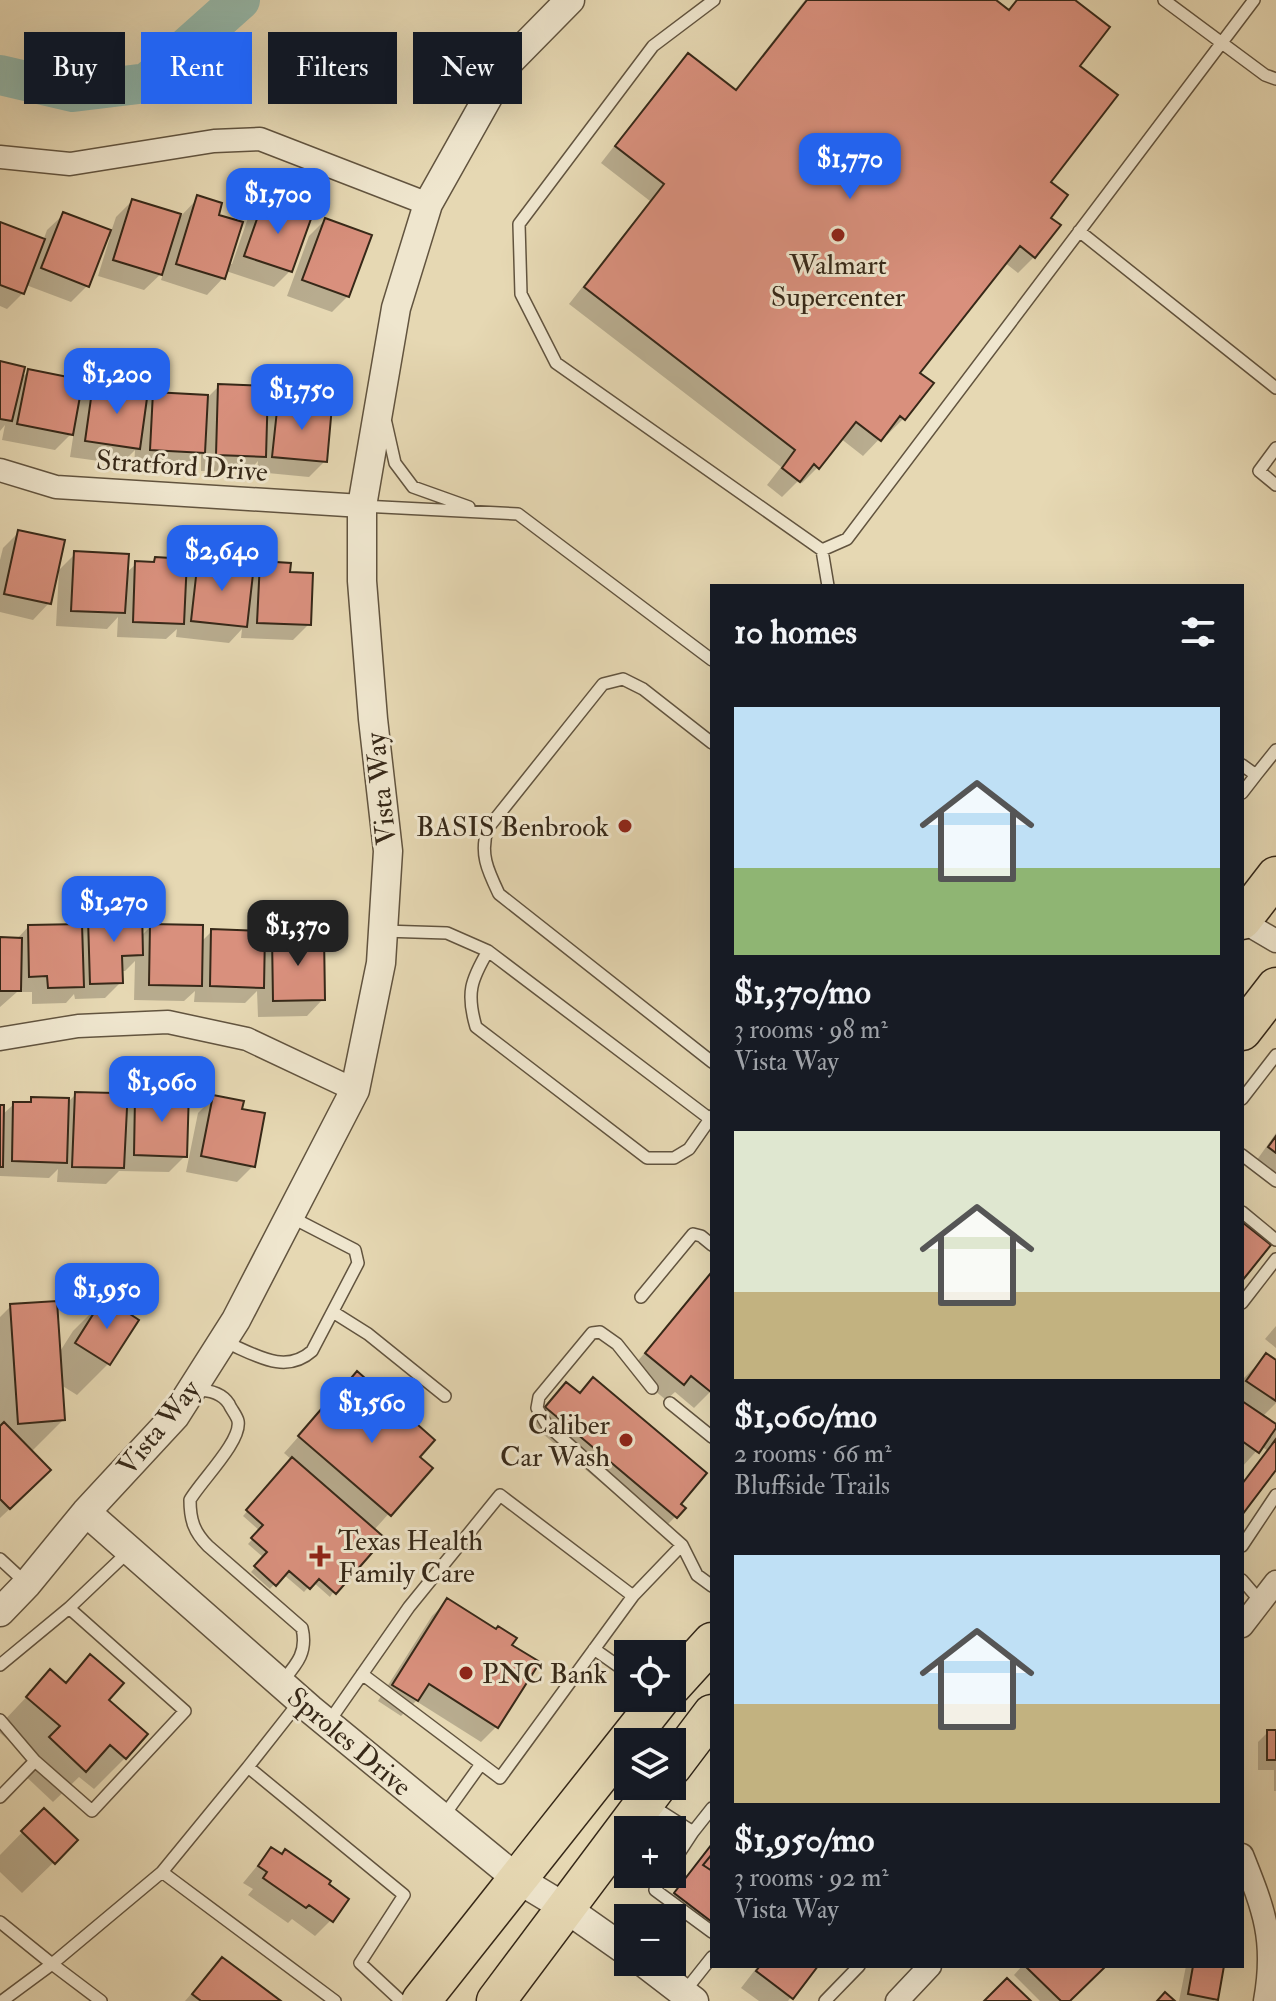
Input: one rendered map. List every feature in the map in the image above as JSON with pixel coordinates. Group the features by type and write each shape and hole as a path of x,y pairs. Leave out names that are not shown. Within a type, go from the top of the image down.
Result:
{"highway":[{"path":"1244,917 1276,876"},
{"path":"1244,1028 1276,987"},
{"path":"686,1671 710,1644"},
{"path":"421,2001 650,1712"},
{"path":"686,1748 710,1717"},
{"path":"496,2001 646,1800"}],"street":[{"name":"Vista Way","path":"0,1612 86,1512 175,1416 223,1340 355,1090 381,963 388,851 362,581 362,506 396,308 428,204 506,65 570,0"},
{"path":"0,157 70,164 214,141 260,139 428,204"},
{"name":"Stratford Drive","path":"0,470 56,487 362,506"},
{"path":"1244,921 1276,941"},
{"path":"0,1039 78,1026 168,1022 247,1039 355,1090"},
{"name":"Sproles Drive","path":"86,1512 328,1724 442,1818 516,1878 614,1942"},
{"path":"1244,1623 1276,1582"},
{"path":"1244,1859 1270,1912 1271,1945 1265,2001"},
{"path":"897,2001 928,1968"},
{"path":"661,1976 689,1997"}],"lane":[{"path":"714,0 653,46 519,224 521,294 556,363 822,550 828,584"},
{"path":"1164,0 1265,75 1276,79"},
{"path":"822,550 847,539 1254,0"},
{"path":"1079,231 1276,388"},
{"path":"381,397 395,463 413,487 481,512"},
{"path":"1276,448 1259,471 1276,485"},
{"path":"362,506 518,514 710,658"},
{"path":"710,741 643,689 623,679 603,684 488,828 482,843 485,866 499,894 710,1060"},
{"path":"1244,790 1276,750"},
{"path":"1244,766 1256,775"},
{"path":"383,931 447,933 488,951 710,1116"},
{"path":"488,951 474,975 469,1002 476,1027 647,1158 674,1158 689,1149 710,1118"},
{"path":"1244,1096 1276,1055"},
{"path":"1244,1157 1276,1181"},
{"path":"1244,1214 1276,1240"},
{"path":"223,1340 279,1364 301,1361 312,1351 358,1263 355,1250 290,1216"},
{"path":"641,1297 693,1234 710,1243"},
{"path":"1244,1300 1276,1259"},
{"path":"333,1312 368,1334 445,1396"},
{"path":"652,1388 617,1344 600,1332 592,1333 539,1397 537,1408 547,1425 682,1545 697,1575 710,1585"},
{"path":"2,2001 52,1964 162,1872 248,1767 291,1692 301,1660 305,1638 302,1628 196,1533 190,1500 237,1432 238,1420 225,1399 210,1390 192,1390"},
{"path":"670,1403 710,1435"},
{"path":"328,1724 409,1607 500,1495 633,1596"},
{"path":"1244,1543 1276,1495"},
{"path":"362,1674 500,1778 633,1596 682,1545"},
{"path":"0,1665 69,1608 131,1549"},
{"path":"0,1559 27,1584"},
{"path":"1244,1582 1261,1602"},
{"path":"0,1720 35,1761 92,1811 185,1711 69,1608"},
{"path":"594,1649 614,1663"},
{"path":"0,1797 35,1761"},
{"path":"442,1818 481,1764"},
{"path":"248,1767 404,1895 360,1963 401,2001"},
{"path":"658,1800 693,1832"},
{"path":"686,1843 710,1811"},
{"path":"162,1872 335,2001"},
{"path":"656,1888 710,1931"},
{"path":"0,1922 101,2001"},
{"path":"689,1997 710,1960"},
{"path":"825,2001 857,1968"}],"building":[{"name":"Walmart Supercenter","path":"807,0 996,0 1009,10 1017,0 1075,0 1110,27 1080,66 1118,95 1051,182 1068,195 1051,218 1061,225 1035,258 1020,246 920,373 934,383 905,420 900,416 881,441 856,422 819,469 814,464 800,482 782,468 795,450 584,287 664,184 615,146 688,53 736,90"},
{"path":"197,195 222,203 219,215 243,222 225,279 176,264"},
{"path":"132,199 181,214 162,275 113,260"},
{"path":"264,199 312,216 292,272 244,256"},
{"path":"63,212 111,230 89,287 41,268"},
{"path":"325,218 372,235 349,297 302,280"},
{"path":"0,222 45,239 24,294 0,285"},
{"path":"0,361 25,367 12,421 0,419"},
{"path":"28,369 83,380 73,435 17,424"},
{"path":"93,384 148,391 140,449 85,441"},
{"path":"218,384 268,386 266,457 216,455"},
{"path":"153,392 208,395 205,453 150,450"},
{"path":"278,401 332,406 327,462 272,457"},
{"path":"18,530 65,540 51,604 4,594"},
{"path":"74,551 129,554 125,613 71,611"},
{"path":"155,557 187,559 184,624 133,622 135,561 154,562"},
{"path":"198,559 254,565 247,627 191,621"},
{"path":"260,561 291,563 290,572 313,573 311,625 257,623"},
{"path":"108,909 142,909 143,955 122,956 123,983 90,984 88,919 108,919"},
{"path":"82,924 84,987 48,988 47,976 29,977 28,925"},
{"path":"150,924 203,925 202,986 149,985"},
{"path":"211,929 265,931 264,988 210,986"},
{"path":"324,935 325,1000 273,1001 272,936"},
{"path":"0,937 22,938 21,991 0,991"},
{"path":"115,1087 128,1088 124,1168 72,1167 75,1092 115,1093"},
{"path":"161,1089 189,1090 187,1157 134,1155 135,1097 161,1098"},
{"path":"213,1095 244,1101 242,1109 265,1113 255,1167 201,1156"},
{"path":"31,1097 69,1098 67,1163 12,1161 13,1102 31,1102"},
{"path":"0,1105 4,1105 3,1167 0,1167"},
{"path":"1276,1136 1276,1153 1268,1147"},
{"path":"1244,1224 1271,1245 1244,1279"},
{"path":"710,1274 710,1391 691,1376 684,1385 645,1353"},
{"path":"104,1297 139,1320 110,1365 75,1343"},
{"path":"57,1301 65,1420 18,1424 10,1304"},
{"path":"1266,1353 1276,1360 1276,1401 1246,1381"},
{"path":"357,1371 435,1440 420,1457 433,1468 391,1516 298,1436 323,1407 334,1417 351,1398 341,1390"},
{"name":"Caliber Car Wash","path":"593,1377 707,1473 681,1504 686,1508 677,1518 545,1407 566,1382 580,1393"},
{"path":"1244,1402 1276,1424 1259,1453 1244,1442"},
{"path":"4,1422 51,1470 10,1509 0,1499 0,1426"},
{"path":"1276,1439 1276,1470 1244,1512 1244,1481"},
{"path":"292,1457 385,1538 336,1594 319,1579 310,1589 289,1571 276,1586 254,1566 267,1552 251,1538 263,1525 246,1510"},
{"name":"PNC Bank","path":"447,1598 496,1629 498,1626 517,1638 512,1645 540,1662 498,1728 429,1684 418,1701 392,1685"},
{"path":"90,1654 124,1683 109,1700 148,1734 126,1759 110,1745 86,1772 49,1737 60,1726 26,1697 50,1669 66,1683"},
{"path":"1267,1730 1276,1730 1276,1760 1267,1760"},
{"path":"44,1808 78,1840 55,1864 21,1831"},
{"path":"271,1847 282,1854 285,1849 331,1881 329,1884 349,1899 333,1922 309,1905 306,1908 263,1878 267,1872 258,1866"},
{"path":"710,1847 710,1920 674,1893 678,1888 686,1888 686,1878"},
{"path":"710,1856 710,1870 703,1865"},
{"path":"222,1957 281,2001 201,2001 192,1994"},
{"path":"758,1968 816,1968 793,1999 756,1971"},
{"path":"1027,1968 1104,1968 1070,2001 1061,2001"},
{"path":"1193,1968 1224,1968 1218,2000 1188,1994"},
{"path":"1007,1978 1031,2001 984,2001"},
{"path":"1165,1992 1175,2001 1157,2001"}],"waterway":[{"path":"0,75 73,92 147,83 240,0"}],"place":[{"name":"Walmart Supercenter","path":"838,235"},
{"name":"BASIS Benbrook","path":"625,826"},
{"name":"Caliber Car Wash","path":"626,1440"},
{"name":"Texas Health Family Care","path":"320,1556"},
{"name":"PNC Bank","path":"466,1673"}]}
